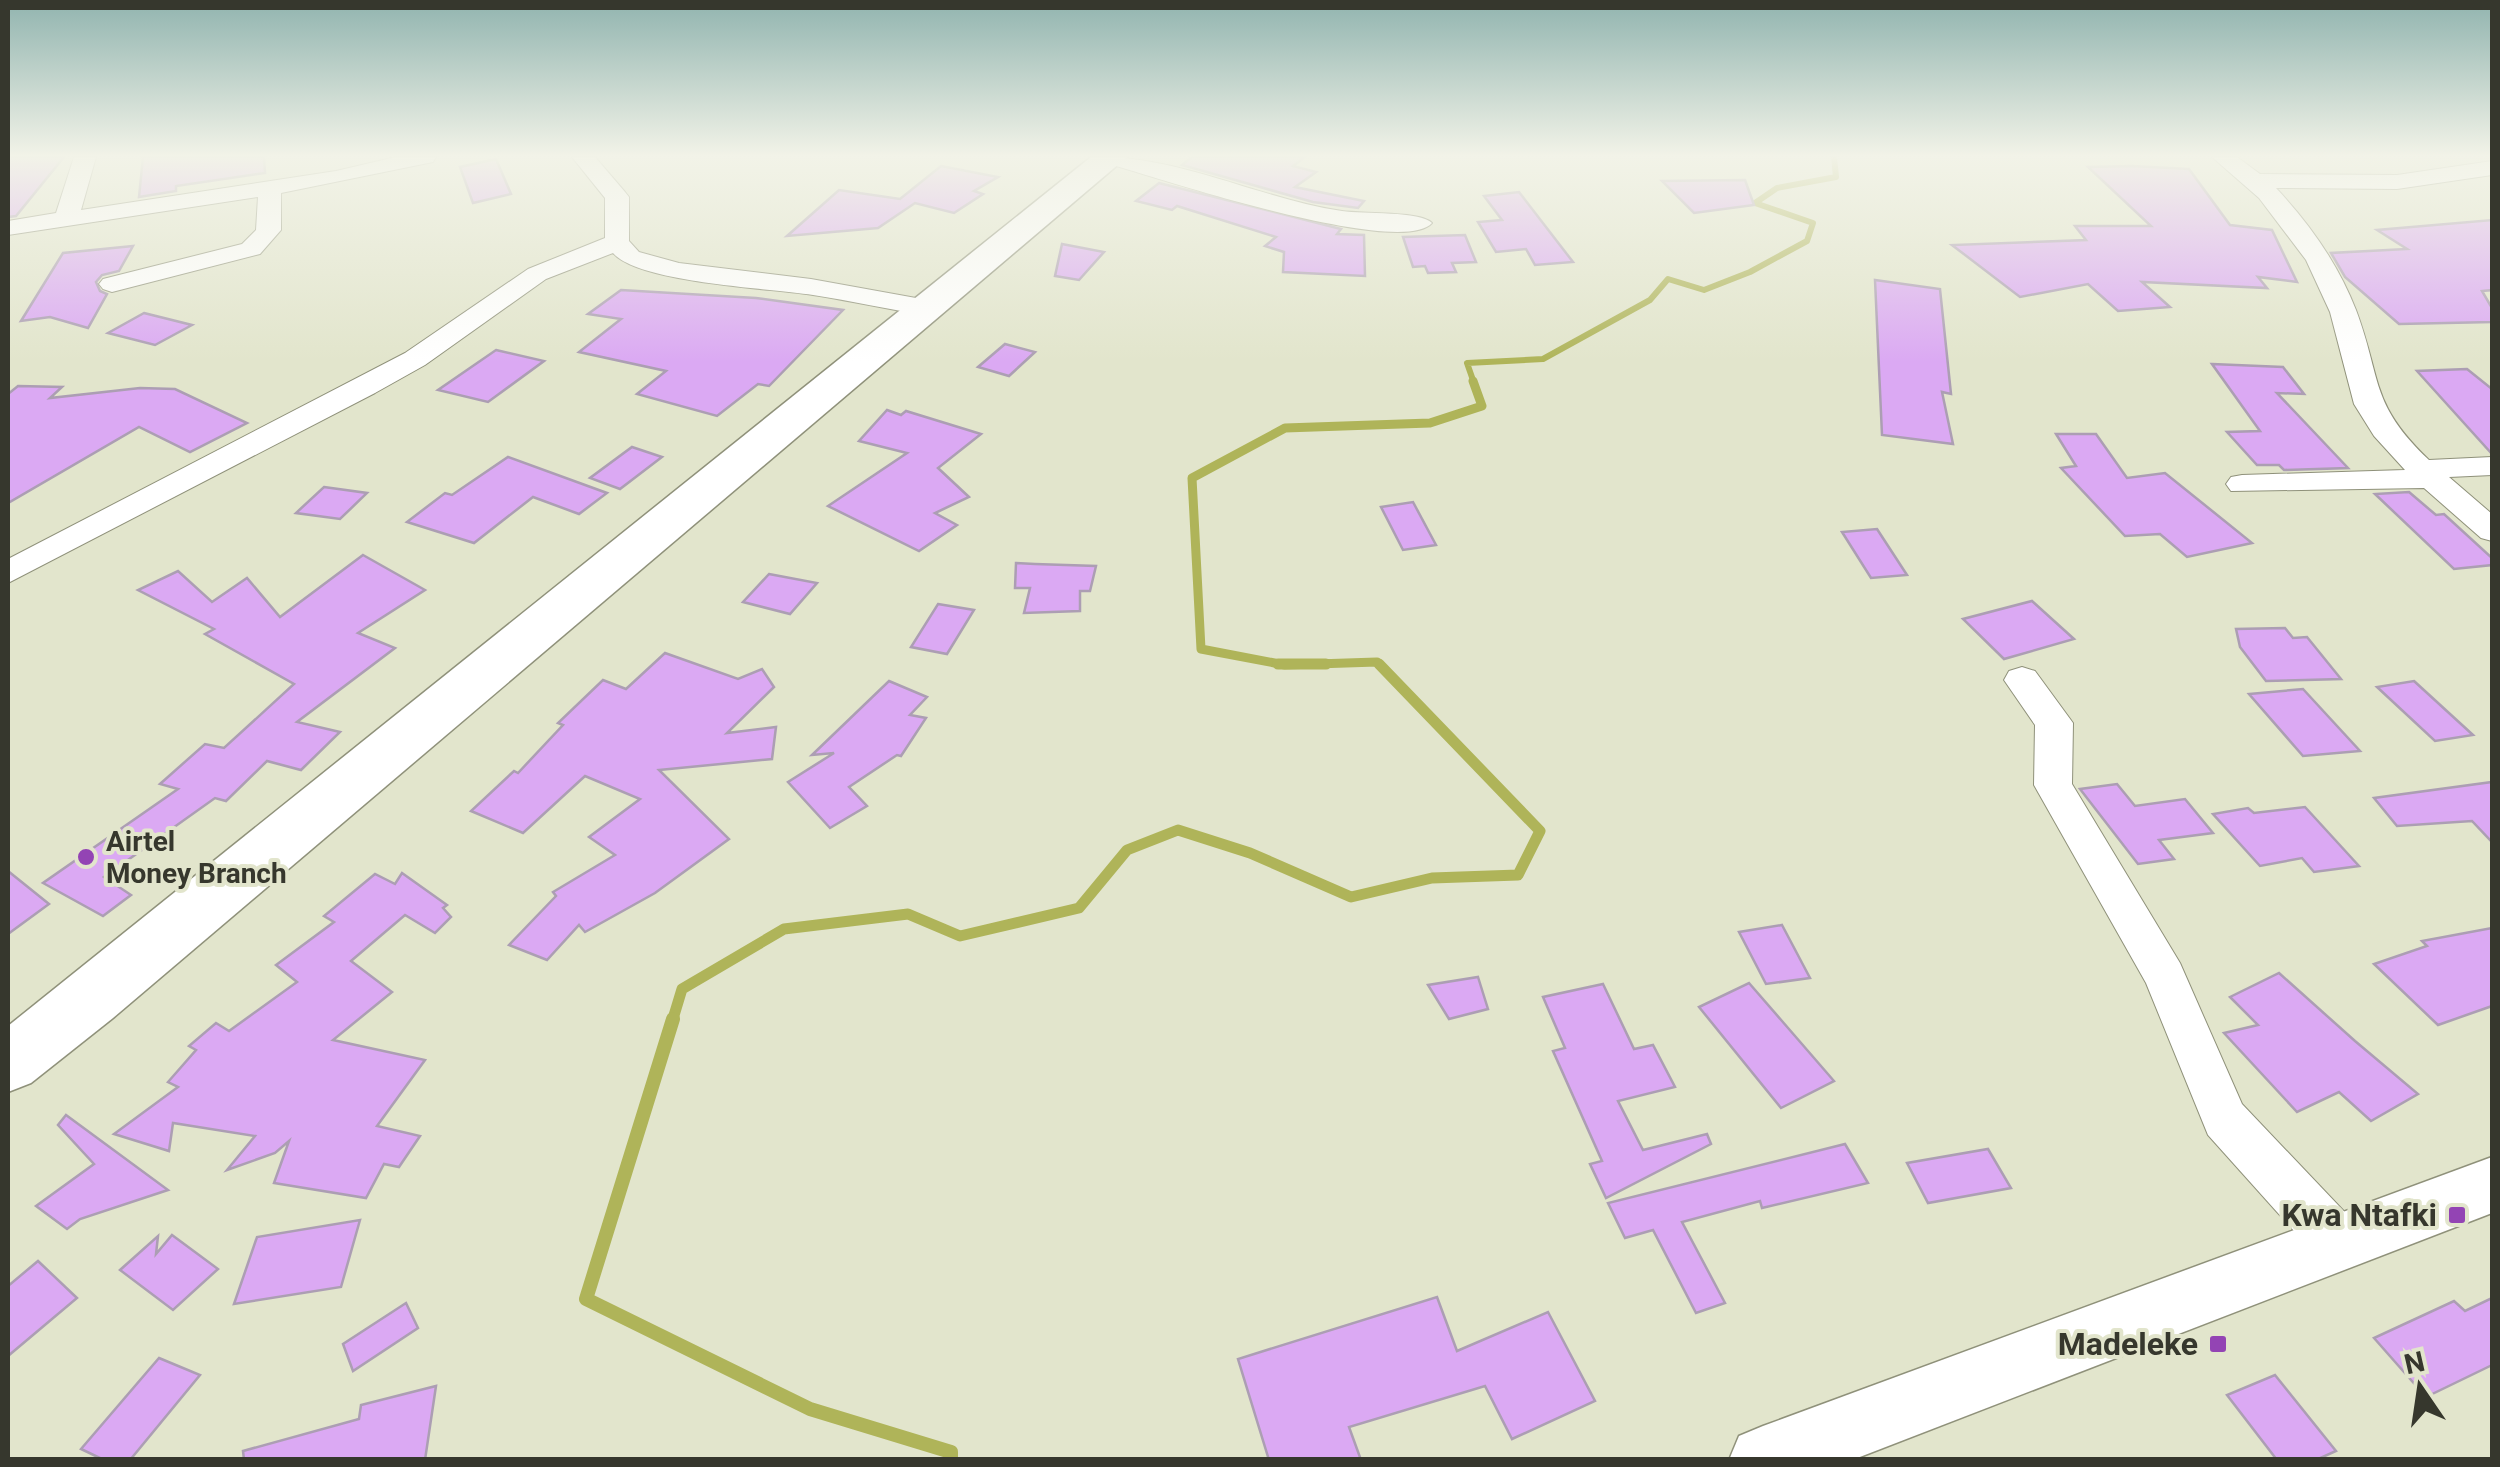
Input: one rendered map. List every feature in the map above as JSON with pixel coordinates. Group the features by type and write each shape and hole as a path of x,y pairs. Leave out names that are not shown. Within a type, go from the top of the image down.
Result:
{"main road":[{"path":"8,1063 122,974 1028,225"}],"street":[{"path":"112,284 251,249 265,240 270,225"},
{"path":"617,225 617,242 630,257 649,264 927,308"},
{"path":"2297,225 2306,236 2341,308 2362,392 2374,414 2429,473 2492,531"},
{"path":"8,572 366,387 414,359 537,274 617,242"},
{"path":"2242,484 2492,466"},
{"path":"2022,680 2054,723 2053,785 2165,976 2225,1120 2339,1243"},
{"path":"1763,1460 1852,1443 2492,1184"}],"building":[{"path":"799,225 882,225 878,228 787,236"},
{"path":"1239,225 1327,225 1341,229 1337,234 1364,235 1365,276 1283,272 1284,252 1265,246 1276,237"},
{"path":"1480,225 1545,225 1573,262 1535,265 1526,249 1496,252"},
{"path":"2234,225 2272,230 2297,282 2258,277 2267,288 2142,282 2170,307 2118,311 2088,284 2020,297 1952,245 2086,240 2075,226"},
{"path":"2492,225 2492,290 2482,291 2492,308 2492,322 2399,324 2345,277 2331,253 2407,249 2377,230"},
{"path":"1465,235 1476,262 1452,263 1456,272 1428,273 1425,266 1413,267 1403,237"},
{"path":"1062,244 1104,252 1079,280 1055,276"},
{"path":"133,246 119,271 102,275 96,282 100,291 107,294 88,328 50,317 21,321 63,253"},
{"path":"1875,280 1940,289 1951,394 1942,392 1953,444 1882,435"},
{"path":"621,290 756,298 843,310 769,386 758,384 717,416 637,394 666,371 579,352 621,319 588,314"},
{"path":"144,313 192,325 155,345 108,333"},
{"path":"1005,344 1035,352 1009,376 978,367"},
{"path":"496,350 544,361 488,402 438,390"},
{"path":"2212,364 2283,367 2304,394 2277,393 2348,468 2284,470 2279,465 2257,465 2227,432 2260,431"},
{"path":"2467,369 2492,389 2492,454 2417,371"},
{"path":"18,386 62,387 50,398 140,388 175,389 247,423 190,452 139,427 8,503 8,394"},
{"path":"887,410 901,415 906,411 981,434 938,468 969,497 935,513 957,525 919,551 828,506 907,453 859,441"},
{"path":"2056,434 2096,434 2127,478 2165,473 2252,543 2187,557 2160,534 2125,536 2061,468 2076,466"},
{"path":"632,447 662,457 620,489 590,478"},
{"path":"508,457 607,493 579,514 533,497 474,543 407,522 445,493 452,495"},
{"path":"324,487 367,493 340,519 296,513"},
{"path":"2409,492 2436,515 2444,514 2492,558 2492,565 2454,569 2375,494"},
{"path":"1413,502 1436,545 1403,550 1381,507"},
{"path":"1877,529 1907,575 1871,578 1842,532"},
{"path":"363,555 425,590 358,633 395,648 297,722 340,732 301,770 267,761 226,801 215,798 104,877 131,895 103,916 43,883 178,789 160,784 205,744 224,748 294,684 205,634 214,629 138,590 178,571 212,602 247,578 280,617"},
{"path":"1016,563 1096,566 1090,591 1080,591 1080,611 1024,613 1030,588 1015,588"},
{"path":"769,574 817,583 790,614 743,602"},
{"path":"2032,601 2074,639 2004,659 1963,619"},
{"path":"938,604 974,610 947,654 911,647"},
{"path":"2285,628 2293,638 2307,637 2341,679 2266,681 2240,647 2236,629"},
{"path":"665,653 738,679 762,669 774,687 727,733 776,727 772,759 659,770 729,839 655,893 585,932 579,925 547,960 509,945 556,896 553,892 615,855 589,837 640,799 585,776 523,833 471,811 514,771 518,773 563,725 558,723 603,680 626,689"},
{"path":"889,681 927,697 910,715 926,718 901,756 849,787 867,806 830,828 788,782 834,753 812,755"},
{"path":"2414,681 2473,735 2435,741 2377,687"},
{"path":"2303,689 2360,751 2303,756 2249,694"},
{"path":"2492,782 2492,842 2472,821 2397,826 2374,798"},
{"path":"2117,784 2135,806 2185,799 2213,833 2159,840 2174,859 2138,864 2080,789"},
{"path":"2305,807 2359,866 2314,872 2302,858 2260,866 2213,814 2248,808 2254,813"},
{"path":"8,871 49,904 8,934"},
{"path":"402,873 447,905 443,908 451,917 435,933 405,915 351,961 392,992 333,1040 425,1060 377,1126 420,1136 399,1167 384,1164 366,1198 274,1183 289,1141 275,1153 227,1170 255,1136 173,1123 169,1151 114,1134 178,1087 168,1082 196,1050 189,1046 216,1023 229,1031 297,982 276,965 334,922 324,916 375,874 395,884"},
{"path":"1782,925 1810,978 1766,984 1739,932"},
{"path":"2492,928 2492,1006 2438,1025 2374,964 2427,946 2422,941"},
{"path":"2279,973 2418,1094 2371,1121 2339,1092 2297,1112 2224,1033 2258,1025 2230,997"},
{"path":"1478,977 1488,1009 1449,1019 1428,985"},
{"path":"1749,983 1834,1081 1781,1108 1699,1007"},
{"path":"1603,984 1634,1049 1653,1045 1675,1087 1618,1101 1643,1150 1707,1134 1711,1144 1606,1198 1590,1164 1602,1161 1553,1051 1565,1048 1543,997"},
{"path":"66,1115 168,1190 80,1219 67,1229 36,1206 94,1164 58,1125"},
{"path":"1845,1144 1868,1183 1762,1208 1760,1201 1682,1222 1725,1303 1696,1313 1653,1230 1625,1238 1608,1203"},
{"path":"1988,1149 2011,1188 1928,1203 1907,1163"},
{"path":"360,1220 341,1287 234,1304 257,1237"},
{"path":"172,1235 218,1269 173,1310 120,1270 158,1236 156,1254"},
{"path":"38,1261 77,1298 8,1356 8,1286"},
{"path":"1437,1297 1457,1351 1548,1312 1595,1401 1512,1439 1485,1386 1349,1427 1361,1460 1269,1460 1238,1359"},
{"path":"2492,1298 2492,1365 2426,1397 2374,1338 2454,1301 2465,1311"},
{"path":"406,1303 418,1328 353,1371 343,1344"},
{"path":"159,1358 200,1375 130,1460 104,1460 81,1449"},
{"path":"2275,1375 2336,1451 2316,1460 2277,1460 2227,1395"},
{"path":"436,1386 425,1460 244,1460 243,1451 359,1419 361,1405"}],"waterway":[{"path":"1474,383 1467,363 1543,359 1650,300 1668,279 1704,290 1750,272 1807,241 1812,225"},
{"path":"1280,664 1201,649 1192,478 1285,428 1430,423 1482,406 1473,381"},
{"path":"1280,664 1316,664"},
{"path":"1280,664 1316,664"},
{"path":"1316,664 1326,664"},
{"path":"1316,664 1379,664"},
{"path":"672,1022 682,989 784,929 908,914 960,936 1079,908 1127,850 1178,830 1250,853 1351,897 1432,878 1518,875 1540,831 1379,664"},
{"path":"673,1019 586,1299 810,1409 951,1452 951,1460"}],"place":[{"name":"Airtel Money Branch","path":"86,857"},
{"name":"Kwa Ntafki","path":"2457,1215"},
{"name":"Madeleke","path":"2218,1344"}]}
